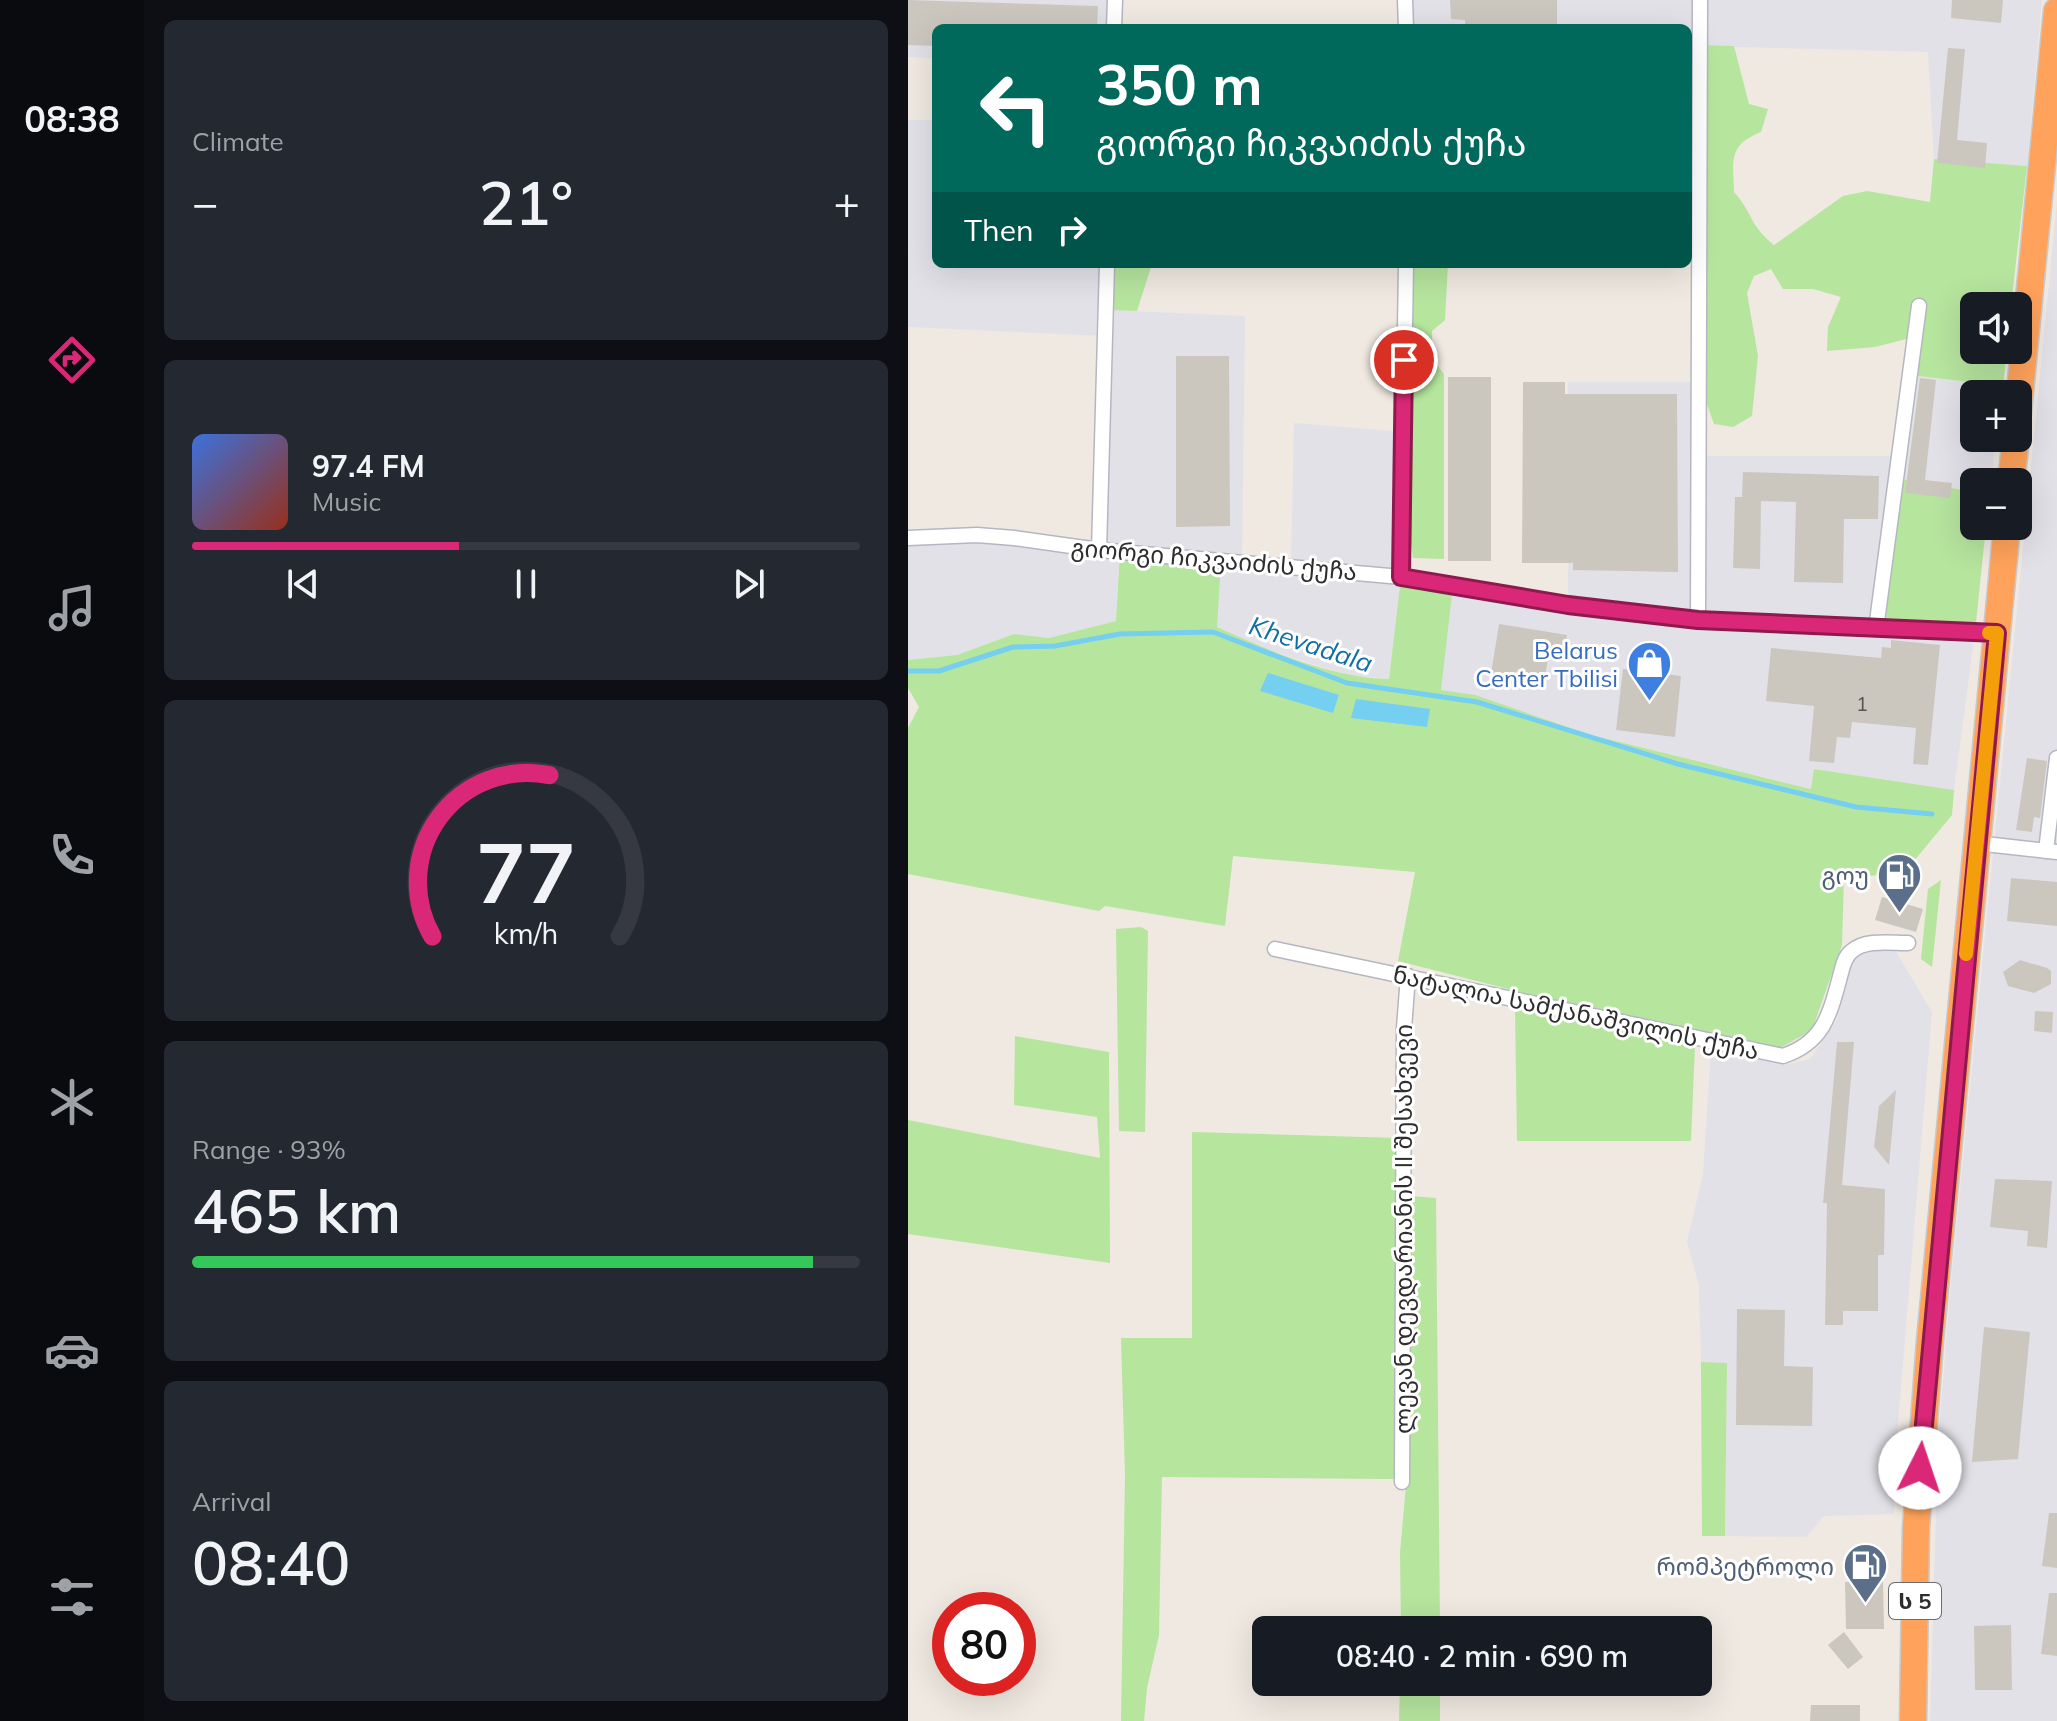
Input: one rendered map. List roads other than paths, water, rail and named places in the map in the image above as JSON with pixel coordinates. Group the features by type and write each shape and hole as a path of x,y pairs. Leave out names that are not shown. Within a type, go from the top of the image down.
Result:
{"highway":[{"path":"2021,380 2057,11"},
{"name":"ს 5","path":"1913,1721 1917,1500 2006,540"}],"street":[{"path":"1114,24 1115,0"},
{"path":"1405,0 1406,24"},
{"path":"1698,620 1700,0"},
{"path":"1099,550 1107,268"},
{"path":"1401,577 1406,268"},
{"path":"1876,629 1919,306"},
{"name":"გიორგი ჩიკვაიძის ქუჩა","path":"908,538 977,535 1099,550 1401,577 1568,605 1698,620 1997,633"},
{"path":"1976,843 2051,851 2057,758"},
{"name":"ნატალია სამქანაშვილის ქუჩა","path":"1275,949 1783,1056 1805,1049 1829,1019 1845,960 1853,949 1870,944 1908,943"},
{"name":"ლევან დევდარიანის II შესახვევი","path":"1402,1482 1404,1028 1408,976"}],"water":[{"path":"1268,673 1339,695 1333,713 1260,691"},
{"path":"1356,699 1430,709 1427,727 1351,718"}],"waterway":[{"name":"Khevadala","path":"908,671 939,671 1013,647 1055,646 1120,634 1213,632 1347,683 1477,702 1678,764 1856,807 1932,814"}],"place":[{"name":"Belarus Center Tbilisi","path":"1649,703"},
{"name":"გოუ","path":"1900,914"},
{"name":"რომპეტროლი","path":"1865,1605"}]}
